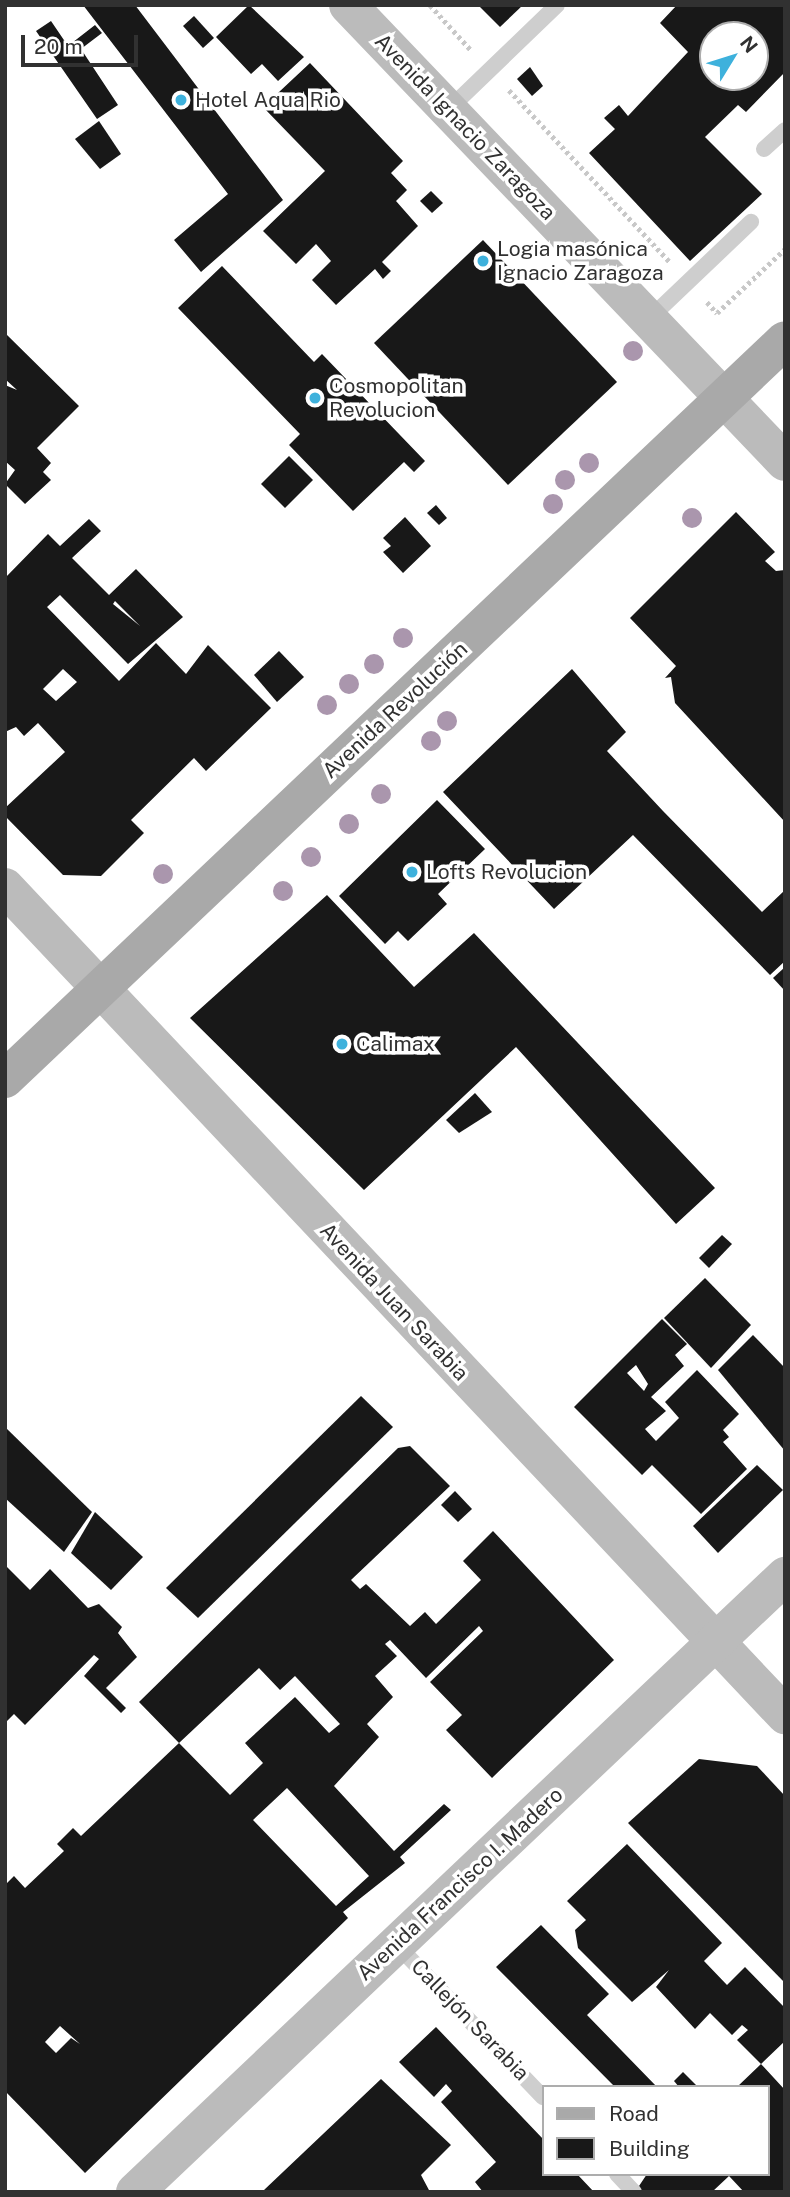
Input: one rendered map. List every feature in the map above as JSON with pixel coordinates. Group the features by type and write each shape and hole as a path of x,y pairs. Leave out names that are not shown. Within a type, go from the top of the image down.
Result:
{"main road":[{"name":"Avenida Ignacio Zaragoza","path":"348,5 785,462"},
{"name":"Avenida Revolución","path":"5,1079 785,340"},
{"name":"Avenida Juan Sarabia","path":"5,887 785,1715"},
{"name":"Avenida Francisco I. Madero","path":"135,2192 785,1576"}],"lane":[{"path":"448,110 557,5"},
{"path":"764,149 785,130"},
{"path":"649,319 751,222"},
{"name":"Callejón Sarabia","path":"396,1944 542,2096"},
{"path":"619,2176 634,2192"}],"path":[{"path":"429,5 679,272"},
{"path":"698,293 717,313 785,249"}],"building":[{"name":"Hotel Aqua Rio","path":"83,5 135,5 283,200 201,272 174,240 228,194"},
{"path":"249,5 304,57 278,81 262,64 251,74 216,37"},
{"path":"478,5 523,5 500,27"},
{"path":"677,5 785,5 785,72 769,88 769,21 699,21 699,91 766,91 746,112 738,105 705,137 762,194 690,261 589,153 615,129 604,118 619,105 628,116 688,52 660,23"},
{"path":"194,16 214,38 203,48 183,26"},
{"path":"51,21 68,46 95,25 102,33 73,55 83,52 118,105 97,119 36,31"},
{"path":"310,63 403,161 391,173 407,190 396,201 418,226 382,262 391,271 383,279 375,269 336,305 312,280 331,261 316,244 296,264 263,231 325,171 263,107"},
{"path":"530,67 543,86 532,96 517,79"},
{"path":"99,121 121,154 100,169 75,139"},
{"path":"431,191 443,203 432,213 420,201"},
{"path":"483,240 617,382 508,485 374,343"},
{"name":"Cosmopolitan Revolucion","path":"222,266 314,362 322,354 425,461 414,472 404,462 353,511 289,445 300,434 178,308"},
{"path":"5,333 79,406 37,448 51,463 43,472 51,480 25,504 5,484 15,470 5,461 5,385 17,390 5,379"},
{"path":"289,456 313,480 285,508 261,484"},
{"path":"436,505 447,518 439,525 427,513"},
{"path":"736,512 775,552 765,561 776,571 785,570 785,822 675,703 671,677 665,678 676,666 630,618"},
{"path":"405,517 431,546 403,573 383,552 391,546 383,538"},
{"path":"89,519 101,531 72,558 109,595 136,569 183,617 128,664 60,595 47,607 119,681 156,643 186,674 208,645 271,708 206,771 194,758 131,820 144,833 101,876 63,875 5,816 5,808 65,752 38,723 24,736 16,727 5,732 5,578 48,534 60,546","holes":["115,601 140,626 113,604","63,669 77,682 56,701 43,689"]},
{"path":"279,651 304,677 277,702 254,675"},
{"path":"572,669 626,732 607,751 663,811 762,912 785,890 785,961 770,975 633,835 554,909 443,792"},
{"name":"Lofts Revolucion","path":"437,800 485,849 438,894 447,904 408,941 398,931 385,944 339,896"},
{"name":"Calimax","path":"327,895 414,987 474,933 715,1188 676,1224 516,1047 364,1190 190,1018"},
{"path":"785,967 785,991 773,978"},
{"path":"475,1093 492,1112 459,1133 446,1120"},
{"path":"722,1235 732,1244 709,1268 699,1258"},
{"path":"705,1278 751,1325 711,1368 664,1318"},
{"path":"662,1319 687,1344 675,1355 684,1366 651,1397 666,1411 645,1429 656,1441 679,1418 665,1402 697,1370 739,1414 723,1430 729,1437 723,1442 747,1469 701,1514 652,1465 642,1475 574,1407","holes":["636,1365 648,1384 644,1391 627,1373"]},
{"path":"753,1335 785,1368 785,1451 718,1370"},
{"path":"361,1396 393,1427 198,1618 166,1588"},
{"path":"5,1427 92,1512 64,1552 5,1498"},
{"path":"410,1446 450,1486 351,1580 360,1589 366,1584 410,1626 425,1612 436,1624 481,1580 463,1561 493,1531 614,1660 492,1778 446,1730 462,1715 430,1682 483,1631 479,1626 426,1678 390,1640 385,1644 397,1656 375,1676 393,1697 367,1724 379,1737 334,1786 394,1851 444,1804 451,1810 400,1857 405,1863 343,1912 348,1918 85,2173 5,2091 5,1885 14,1876 25,1888 64,1851 57,1844 73,1828 81,1836 179,1743 139,1702 398,1448","holes":["259,1668 280,1690 295,1676 340,1724 329,1733 295,1697 245,1743 263,1763 230,1795 179,1743","287,1788 369,1876 336,1906 253,1820","60,2026 80,2044 71,2038 56,2053 45,2042"]},
{"path":"757,1465 783,1490 718,1553 693,1526"},
{"path":"455,1491 472,1509 458,1522 441,1505"},
{"path":"95,1512 143,1557 111,1590 71,1553"},
{"path":"5,1565 30,1590 50,1569 88,1608 99,1604 122,1627 118,1633 137,1657 106,1688 126,1708 121,1713 84,1676 99,1659 94,1655 25,1725 14,1714 5,1723"},
{"path":"699,1759 757,1766 785,1796 785,1983 628,1823"},
{"path":"627,1844 722,1943 704,1961 727,1985 745,1967 785,2008 785,2041 761,2064 737,2040 748,2030 742,2025 732,2035 710,2013 695,2029 656,1987 669,1970 632,2002 578,1948 575,1930 586,1920 567,1901"},
{"path":"541,1925 609,1994 587,2015 655,2085 613,2085 496,1967"},
{"path":"436,2027 542,2138 542,2176 579,2176 594,2192 483,2192 475,2182 496,2162 441,2102 452,2091 446,2084 434,2097 399,2062"},
{"path":"761,2064 785,2090 785,2192 744,2192 729,2176 769,2176 769,2085 739,2085"},
{"path":"683,2072 696,2085 677,2085 674,2081"},
{"path":"381,2079 451,2145 421,2175 430,2192 264,2190"},
{"path":"646,2176 729,2176 712,2192 635,2192"}],"place":[{"name":"Hotel Aqua Rio","path":"181,100"},
{"name":"Logia masónica Ignacio Zaragoza","path":"483,261"},
{"name":"Cosmopolitan Revolucion","path":"315,398"},
{"name":"Lofts Revolucion","path":"412,872"},
{"name":"Calimax","path":"342,1044"}]}
